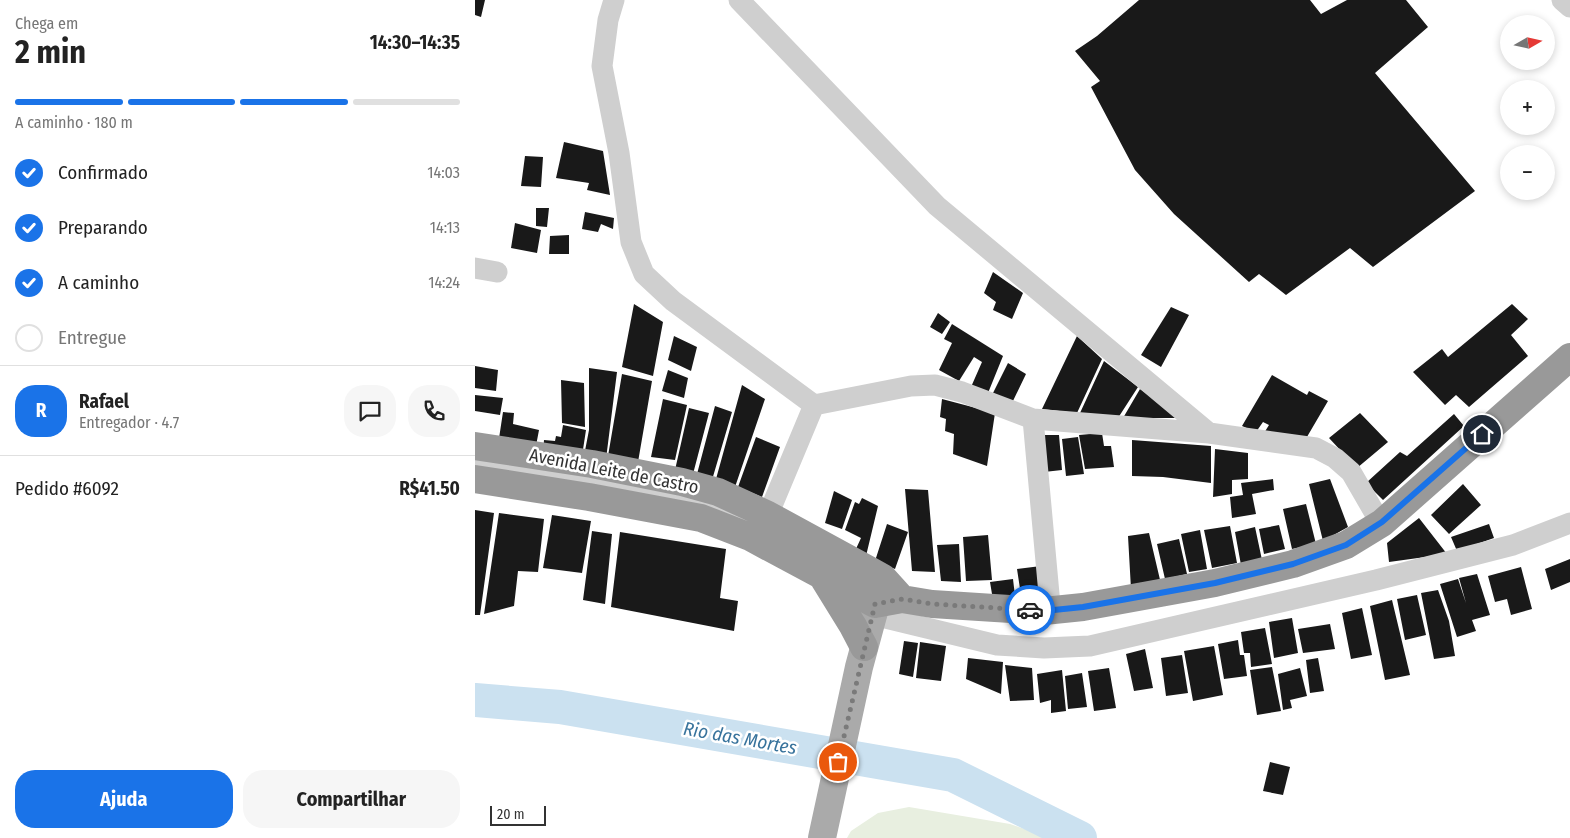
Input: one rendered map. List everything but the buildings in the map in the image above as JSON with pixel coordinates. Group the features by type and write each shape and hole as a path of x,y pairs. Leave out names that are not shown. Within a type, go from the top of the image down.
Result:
{"highway":[{"path":"874,610 902,599 932,604 1044,611 1132,599 1215,583 1293,564 1346,545 1382,522 1570,357"},
{"name":"Avenida Leite de Castro","path":"475,446 592,464 682,482 717,492 768,515 883,578 902,599"},
{"name":"Avenida Leite de Castro","path":"475,479 589,497 701,518 750,538 836,580 874,610"},
{"path":"836,580 862,657"}],"main road":[{"path":"821,838 862,657 883,578"}],"street":[{"path":"614,0 608,20 603,66 619,153 631,242 643,274 673,302 814,405 911,386 935,385 962,392 1033,419 1209,433 1316,448 1335,458 1351,472 1377,517 1382,522"},
{"path":"739,0 937,206 1209,433"},
{"path":"1562,0 1570,7"},
{"path":"475,268 497,272"},
{"path":"768,515 814,405"},
{"path":"1033,419 1050,605 1044,611"},
{"path":"475,465 712,500 836,580"},
{"path":"874,610 997,645 1044,648 1090,646 1394,575 1513,545 1570,524"}],"green space":[{"path":"909,807 1010,824 1050,838 847,838 851,831 878,813"}],"waterway":[{"name":"Rio das Mortes","path":"475,700 560,707 953,775 1080,838"}],"way so far":[{"path":"838,762 875,604 902,599 932,604 1030,610"}],"route":[{"path":"1030,610 1044,611 1083,607 1215,583 1293,564 1346,545 1382,522 1482,434"}]}
